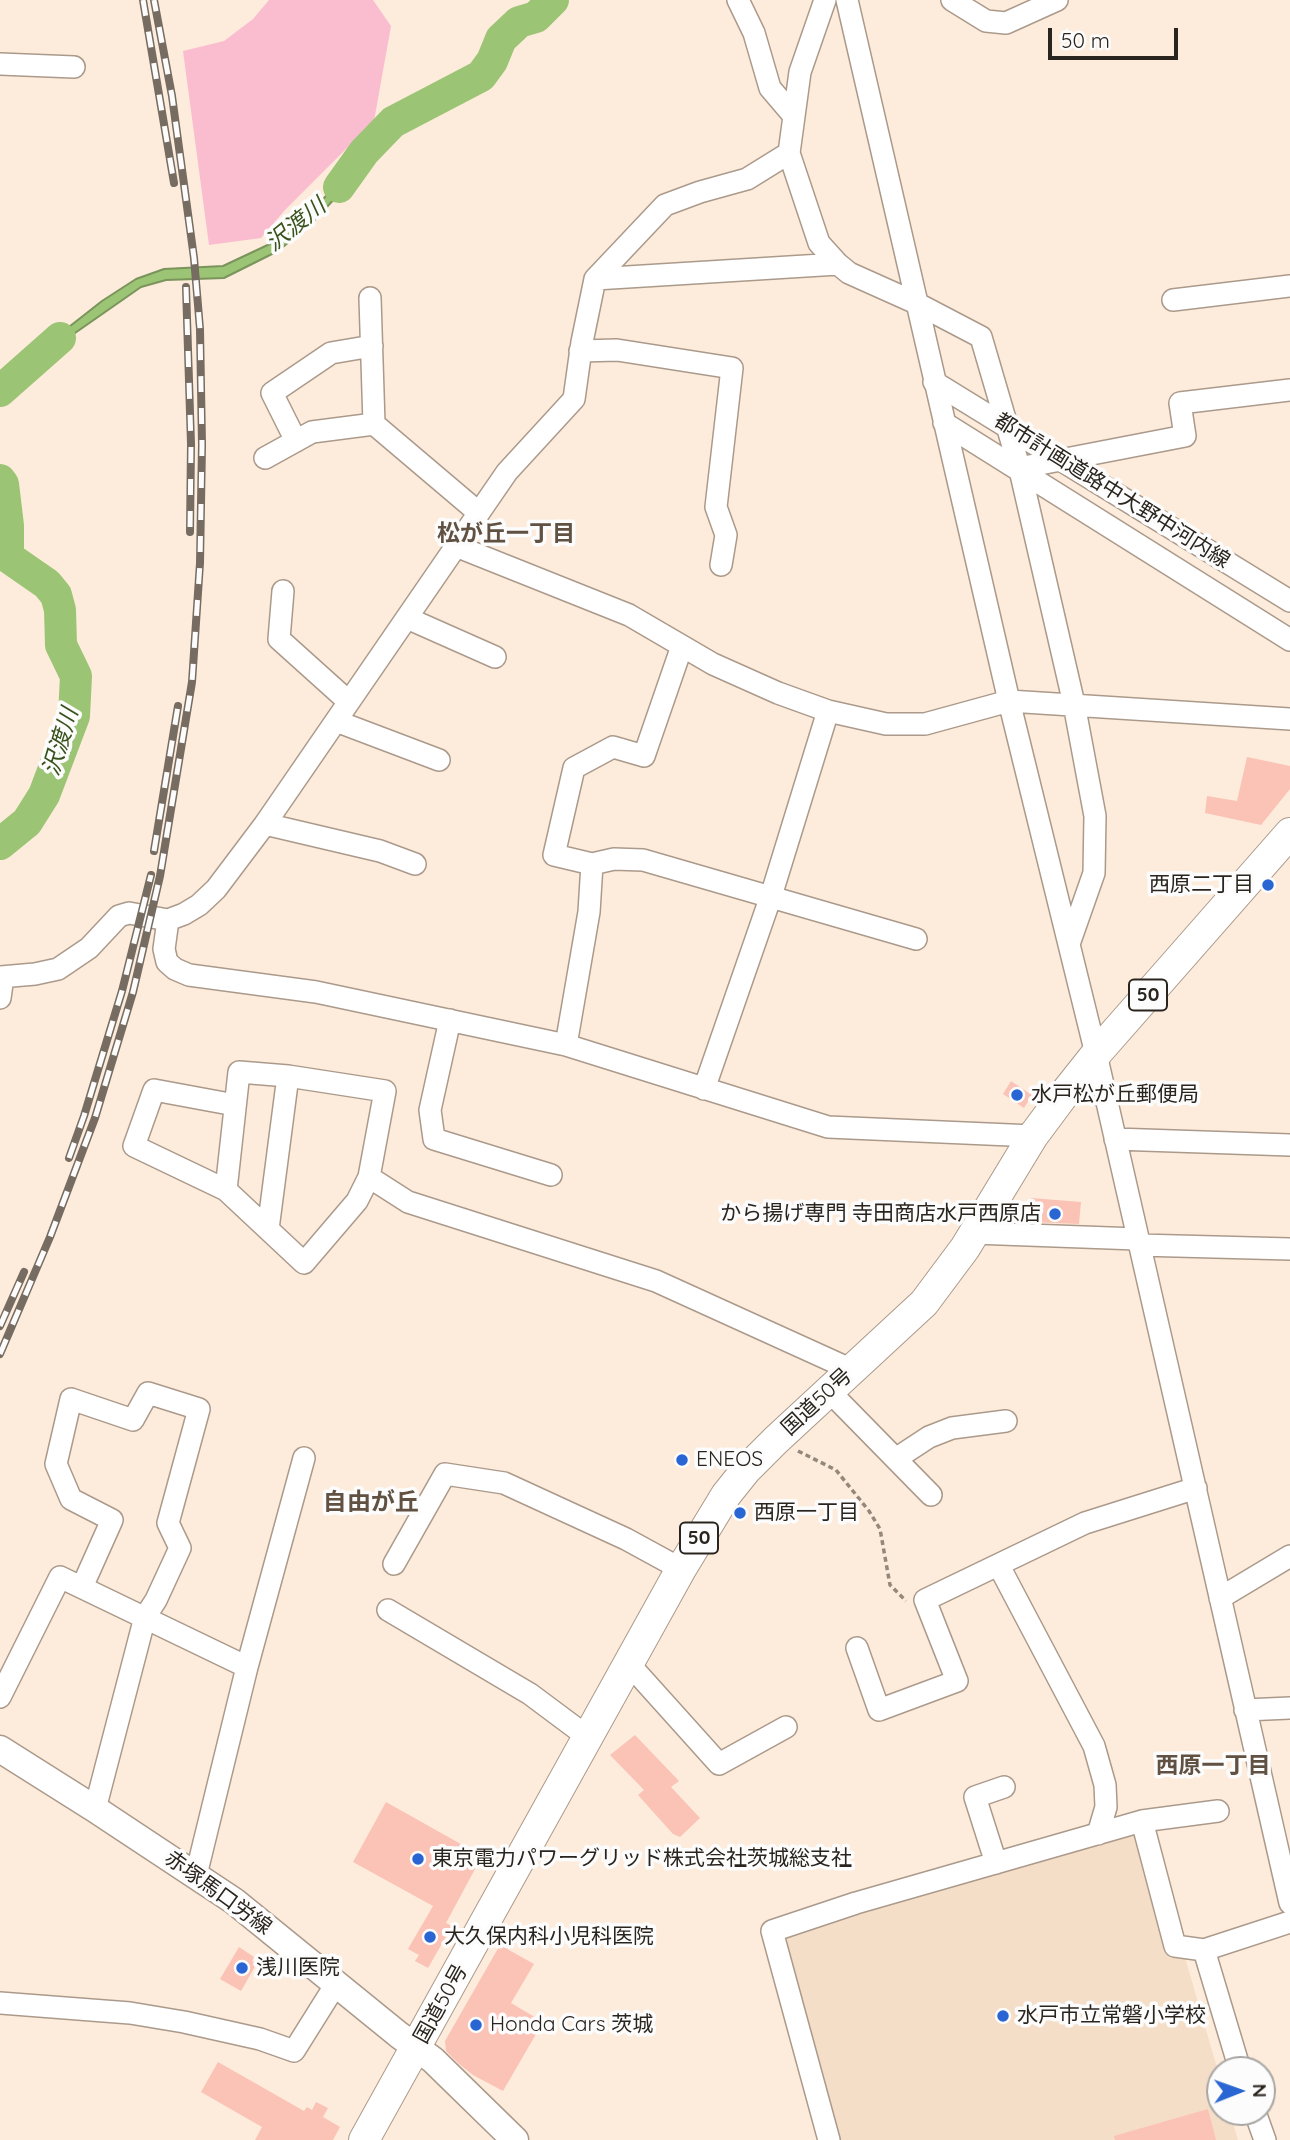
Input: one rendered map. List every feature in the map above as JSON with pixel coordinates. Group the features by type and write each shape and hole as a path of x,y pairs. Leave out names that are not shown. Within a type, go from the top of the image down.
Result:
{"highway":[{"name":"国道50号","path":"364,2140 681,1569 736,1482 828,1390 924,1303 974,1233 1033,1136 1096,1054 1280,858 1290,832"}],"main road":[{"name":"赤塚馬口労線","path":"0,1749 234,1901 449,2074 515,2140"}],"street":[{"path":"738,0 754,33 770,88 793,115"},
{"path":"825,0 800,72 789,153 819,243 838,264 849,273 916,303 981,337 1019,469 1074,704 1096,816 1094,873 1069,944"},
{"path":"847,0 1009,701 1096,1054 1290,1903"},
{"path":"952,0 986,21 1006,23 1057,0"},
{"path":"0,64 74,67"},
{"path":"1,984 58,969 89,948 118,916 129,913 168,920 200,905 216,889 265,824 507,472 574,399 580,351 595,279 665,205 747,179 789,153"},
{"path":"595,279 838,264"},
{"path":"1173,300 1290,286"},
{"path":"370,298 374,424"},
{"path":"296,441 272,393 331,353 372,346"},
{"path":"580,351 617,350 732,368 716,507 726,535 720,565"},
{"name":"都市計画道路中大野中河内線","path":"934,382 1290,601"},
{"path":"1019,469 1185,436 1180,403 1290,390"},
{"name":"都市計画道路中大野中河内線","path":"944,423 1290,640"},
{"path":"265,458 312,432 374,424 479,513"},
{"path":"456,546 629,615 712,664 778,693 828,711 886,724 925,723 1009,701 1290,719"},
{"path":"283,592 279,639 349,702"},
{"path":"407,618 495,657"},
{"path":"682,646 644,756 613,747 574,768 554,855 592,864 614,859 643,860 916,939"},
{"path":"704,1089 771,896 828,711"},
{"path":"336,721 439,760"},
{"path":"265,824 380,851 415,864"},
{"path":"566,1045 589,912 592,864"},
{"path":"168,920 164,949 167,962 175,970 189,975 316,992 566,1045 828,1127 1033,1136"},
{"path":"450,1020 430,1110 434,1139 551,1175"},
{"path":"226,1190 239,1072 288,1076 385,1091 369,1177 357,1201 304,1263 226,1190 134,1146 154,1090 235,1105"},
{"path":"268,1229 288,1076"},
{"path":"1115,1139 1290,1145"},
{"path":"369,1177 408,1202 656,1281 852,1370"},
{"path":"974,1233 1290,1249"},
{"path":"828,1390 931,1495"},
{"path":"82,1587 112,1520 71,1500 57,1464 71,1399 133,1420 148,1392 199,1409 168,1523 180,1548 156,1600 145,1617 95,1809"},
{"path":"897,1458 929,1437 952,1428 1006,1421"},
{"path":"196,1875 247,1667 304,1458"},
{"path":"394,1564 445,1474 504,1483 626,1539 681,1569"},
{"path":"857,1648 879,1710 957,1681 925,1600 1085,1523 1196,1488"},
{"path":"1220,1598 1290,1556"},
{"path":"999,1566 1094,1746 1105,1785 1106,1807 1098,1834"},
{"path":"0,1697 60,1577 247,1667"},
{"path":"388,1611 530,1694 589,1738"},
{"path":"630,1665 719,1764 786,1727"},
{"path":"1245,1710 1290,1708"},
{"path":"996,1863 975,1797 1004,1787"},
{"path":"829,2140 772,1931 856,1903 1142,1821 1218,1811"},
{"path":"1142,1821 1175,1946 1204,1951 1290,1922"},
{"path":"1204,1951 1237,2056"},
{"path":"0,2003 130,2013 229,2030 294,2051 336,1984"}],"path":[{"path":"792,1448 836,1470 880,1529 890,1585 907,1602 925,1600"}],"shaded area":[{"path":"269,0 373,0 391,26 374,121 285,210 261,238 209,245 183,51 224,41 253,19"},
{"name":"水戸市立常磐小学校","path":"1136,1829 1184,1954 1214,2056 1206,2056 1206,2126 1234,2126 1238,2140 838,2140 781,1934"}],"water":[{"path":"361,149 367,155 338,195 311,224 278,251 224,278 166,280 141,287 65,340 29,370 23,363 102,301 136,279 164,269 223,266 274,242 333,189"}],"building":[{"path":"1247,757 1290,766 1290,789 1261,825 1205,813 1207,796 1237,801"},
{"path":"1011,1081 1032,1095 1024,1108 1003,1094"},
{"name":"から揚げ専門 寺田商店水戸西原店","path":"1031,1198 1081,1202 1079,1224 1029,1222"},
{"path":"635,1735 679,1781 671,1787 700,1818 680,1837 673,1834 638,1795 644,1790 610,1755"},
{"name":"東京電力パワーグリッド株式会社茨城総支社","path":"386,1802 482,1856 446,1923 452,1926 428,1968 415,1961 419,1955 408,1949 433,1906 353,1862"},
{"path":"500,1945 534,1964 511,2003 543,2022 503,2091 473,2075 458,2063 446,2051 445,2041"},
{"name":"浅川医院","path":"239,1947 254,1957 252,1961 257,1963 241,1991 220,1979"},
{"path":"218,2062 304,2111 307,2107 312,2110 316,2102 328,2108 323,2117 340,2127 333,2140 255,2140 262,2127 201,2092"},
{"path":"1206,2110 1206,2126 1212,2126 1216,2140 1115,2140 1114,2136"}],"waterway":[{"name":"沢渡川","path":"339,187 364,152 393,122 481,76 492,61 501,39 519,22 536,17 553,0"},
{"name":"沢渡川","path":"0,391 60,338"},
{"name":"沢渡川","path":"0,480 3,484 8,526 8,557 47,584 56,595 60,610 61,645 76,676 74,716 44,795 27,822 0,844"}],"railway":[{"path":"143,0 174,183"},
{"path":"0,1354 50,1237 95,1118 133,992 160,876 192,682 200,563 200,329 194,258 172,96 154,0"},
{"path":"186,287 191,444 190,532"},
{"path":"154,851 178,706"},
{"path":"69,1158 122,991 151,875"},
{"path":"0,1326 24,1272"}],"place":[{"name":"西原二丁目","path":"1268,885"},
{"name":"水戸松が丘郵便局","path":"1017,1095"},
{"name":"から揚げ専門 寺田商店水戸西原店","path":"1055,1214"},
{"name":"ENEOS","path":"682,1460"},
{"name":"西原一丁目","path":"740,1513"},
{"name":"東京電力パワーグリッド株式会社茨城総支社","path":"418,1859"},
{"name":"大久保内科小児科医院","path":"430,1937"},
{"name":"浅川医院","path":"242,1968"},
{"name":"水戸市立常磐小学校","path":"1003,2016"},
{"name":"Honda Cars 茨城","path":"476,2025"}],"district":[{"name":"松が丘一丁目","path":"506,534"},
{"name":"自由が丘","path":"371,1503"},
{"name":"西原一丁目","path":"1213,1766"}]}
